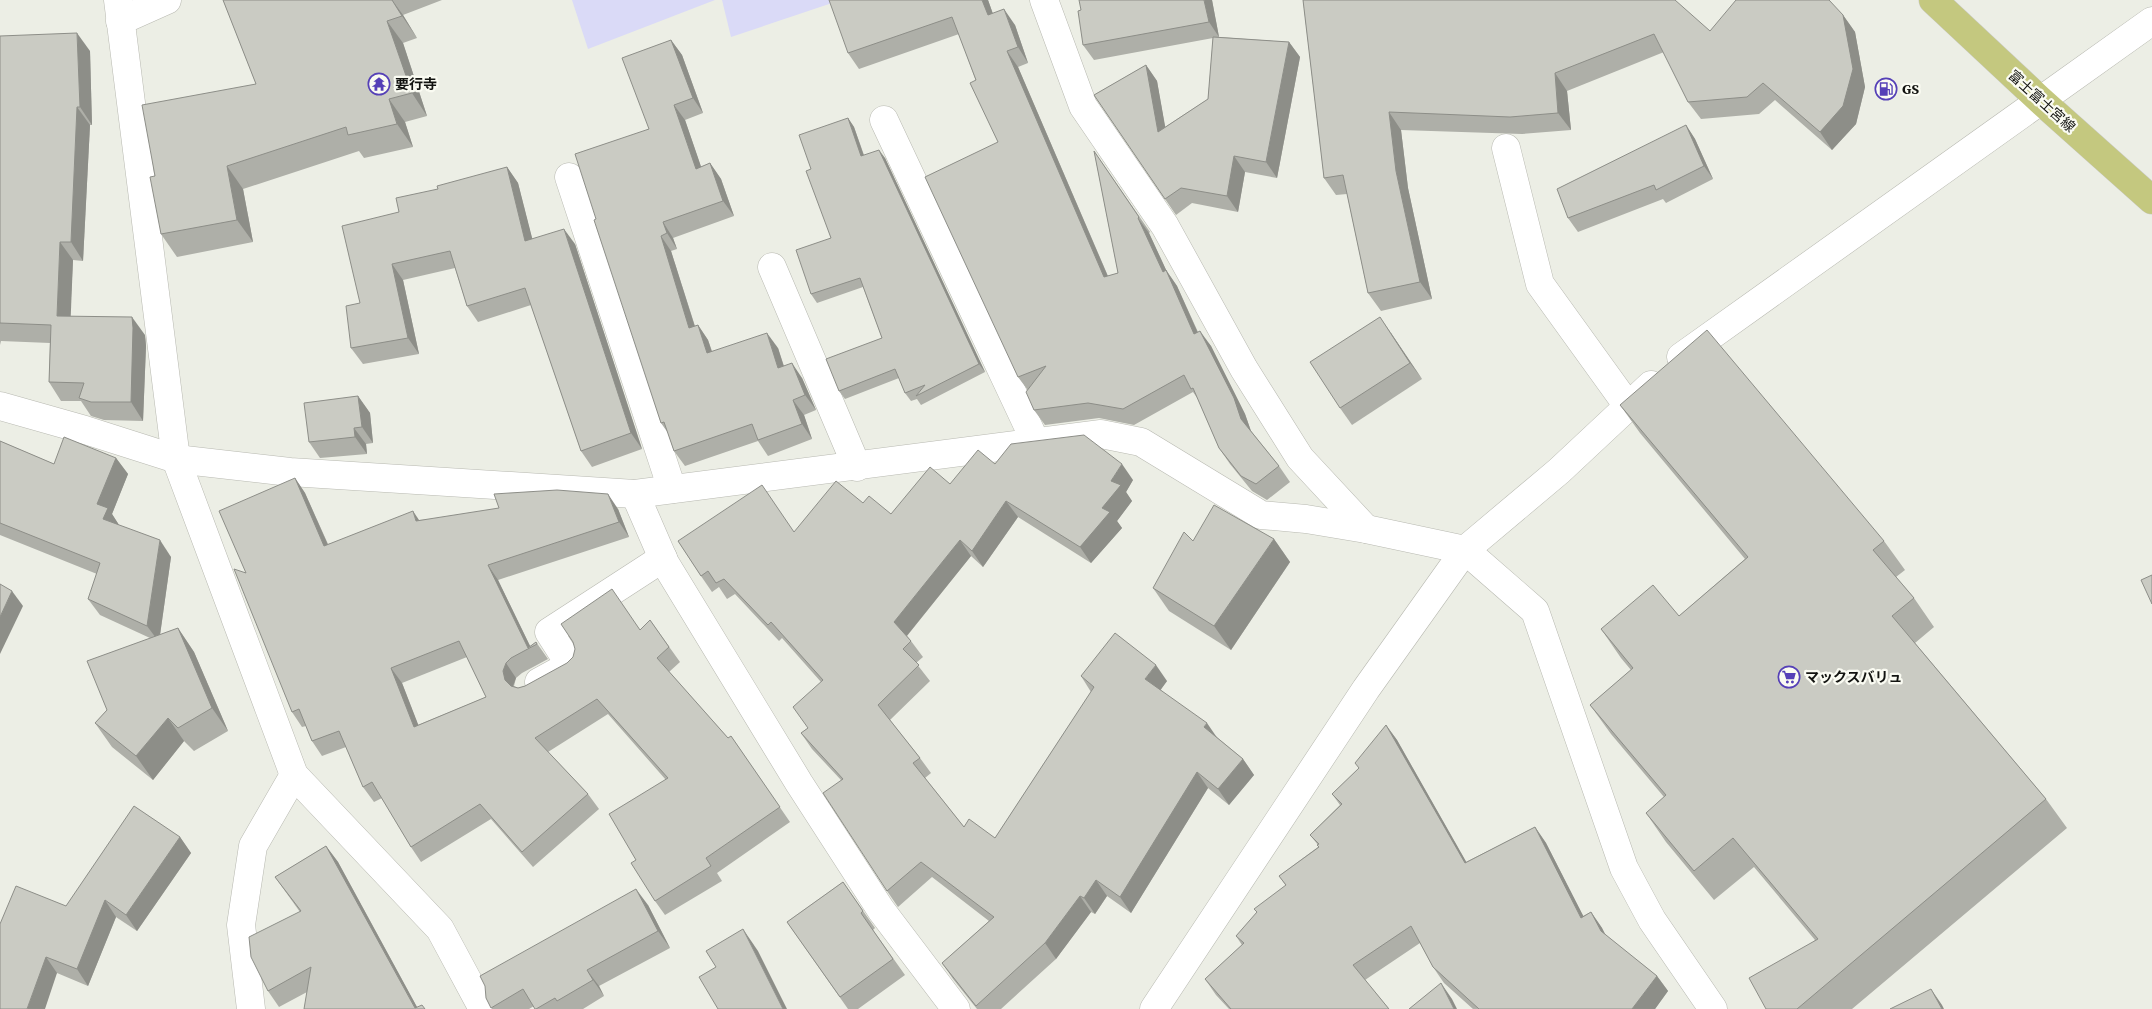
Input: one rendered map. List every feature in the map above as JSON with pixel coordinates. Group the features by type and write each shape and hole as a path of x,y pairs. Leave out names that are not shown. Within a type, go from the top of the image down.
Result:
{"main road":[{"name":"富士富士宮線","path":"1933,0 2040,100 2152,200"}],"street":[{"path":"167,0 119,10 176,459 294,775 440,929 483,1009"},
{"path":"1044,0 1084,106 1165,226 1244,369 1300,458 1366,529"},
{"path":"1154,1009 1361,697 1465,550 1559,471 1679,358 2152,21"},
{"path":"884,120 1036,443"},
{"path":"1506,148 1540,284 1628,406"},
{"path":"569,177 672,489"},
{"path":"772,266 857,467"},
{"path":"0,406 176,459 290,472 634,494 857,467 1101,434 1141,442 1261,515 1306,519 1366,529 1465,550 1534,611 1624,868 1652,920 1705,1006"},
{"path":"634,494 663,558 799,784 880,910 956,1009"},
{"path":"529,687 570,666 549,632 663,558"},
{"path":"251,1009 241,925 253,846 294,775"}],"shaded area":[{"path":"572,0 715,0 588,49"},
{"path":"722,0 841,0 731,37"}],"building":[{"path":"223,0 392,0 402,16 387,21 412,93 389,99 397,124 348,135 346,127 227,166 237,220 161,234 150,177 155,176 142,105 256,84"},
{"path":"829,0 982,0 988,15 1004,9 1018,47 1007,51 1104,277 1118,273 1094,151 1139,217 1163,272 1166,270 1194,334 1200,331 1234,398 1241,419 1279,466 1256,484 1241,476 1219,448 1193,388 1191,389 1184,375 1123,409 1088,403 1034,410 1026,392 1046,366 1018,377 925,177 998,142 970,83 976,80 952,17 848,53"},
{"path":"1079,0 1204,0 1209,22 1083,45 1078,11 1081,10"},
{"path":"1303,0 1675,0 1710,31 1736,0 1829,0 1843,15 1853,69 1843,106 1820,132 1763,83 1747,97 1688,102 1654,34 1555,73 1558,113 1510,117 1389,112 1396,171 1420,282 1368,293 1343,175 1324,178"},
{"path":"77,33 80,107 77,107 71,242 60,242 57,316 132,317 131,402 91,402 79,398 84,383 49,382 51,325 0,323 0,36"},
{"path":"1213,37 1289,42 1266,162 1234,156 1227,196 1181,188 1165,199 1094,95 1146,65 1158,132 1208,99"},
{"path":"671,40 693,98 674,105 696,169 710,163 723,201 663,222 667,233 661,236 689,328 698,325 707,353 767,333 778,368 792,363 805,395 793,400 802,424 758,440 752,424 674,451 664,422 661,423 594,220 596,219 575,154 649,129 622,58"},
{"path":"848,118 861,156 879,150 979,364 916,396 925,385 905,393 895,369 839,391 826,359 882,338 860,278 811,294 796,250 831,238 806,171 811,169 799,135"},
{"path":"1686,125 1704,166 1656,190 1654,185 1568,218 1557,189"},
{"path":"507,167 525,241 564,229 631,433 581,451 525,288 467,306 450,251 392,264 408,338 351,348 346,306 360,303 342,226 399,212 396,198 438,189 437,186"},
{"path":"1380,317 1410,363 1340,408 1310,362"},
{"name":"マックスバリュ","path":"1707,330 1884,541 1873,550 1914,598 1892,616 2046,799 1797,1009 1766,1009 1749,978 1818,939 1733,838 1694,871 1646,813 1666,795 1590,705 1633,668 1601,629 1653,585 1679,616 1748,557 1620,405"},
{"path":"358,396 362,427 354,428 355,437 309,442 304,403"},
{"path":"1084,435 1122,464 1111,481 1121,485 1102,508 1110,512 1080,547 1006,501 972,551 960,540 894,622 911,641 903,649 919,665 878,705 920,758 913,763 964,827 969,819 995,838 1094,687 1081,676 1115,633 1156,665 1145,679 1207,723 1204,727 1243,759 1218,789 1197,772 1120,897 1096,880 1084,898 1080,896 1045,943 976,1006 942,963 994,917 921,862 887,891 823,793 843,779 801,733 808,728 793,707 823,680 771,622 768,625 724,579 716,583 708,571 701,576 678,541 762,485 794,532 836,481 863,503 869,496 891,514 930,467 950,484 978,450 995,464 1011,444"},
{"path":"64,437 116,458 97,504 108,508 103,519 160,540 147,626 88,599 100,563 0,523 0,441 54,464"},
{"path":"295,478 324,546 413,511 416,521 499,508 494,494 557,490 608,494 619,522 488,565 528,648 536,642 537,644 511,658 506,663 503,671 505,680 511,686 518,688 567,663 573,657 575,649 573,642 561,624 612,589 640,630 650,620 669,647 657,658 728,738 731,736 780,807 706,858 711,866 655,901 631,863 636,860 609,814 668,778 597,699 535,738 588,794 522,852 480,804 411,847 372,782 363,787 339,731 312,741 299,709 292,712 234,569 246,573 219,511","holes":["459,641 486,697 414,727 391,668"]},
{"path":"1214,505 1274,539 1214,626 1153,588 1184,532 1193,541"},
{"path":"2152,575 2152,604 2141,580"},
{"path":"0,584 12,591 0,617"},
{"path":"178,628 212,708 178,728 168,718 136,756 95,723 107,710 87,661"},
{"path":"1386,725 1465,863 1535,827 1581,918 1591,912 1601,931 1657,976 1632,1009 1479,1009 1433,967 1411,926 1353,965 1389,1009 1231,1009 1205,979 1244,943 1236,936 1257,912 1254,909 1286,885 1279,876 1319,847 1317,845 1319,844 1310,835 1342,804 1332,794 1359,768 1355,763"},
{"path":"134,806 180,837 126,915 105,900 77,969 46,957 27,1009 0,1009 0,924 16,886 66,906"},
{"path":"326,846 415,1008 422,1005 425,1009 304,1009 311,967 268,991 251,957 249,937 301,911 275,877"},
{"path":"843,882 863,911 861,913 893,959 840,997 787,922"},
{"path":"636,889 658,931 587,970 593,980 557,1001 555,998 535,1009 523,989 491,1008 480,976"},
{"path":"743,929 783,1009 718,1009 699,977 716,967 706,951"},
{"path":"1441,983 1454,1009 1409,1009"},
{"path":"1931,989 1942,1009 1890,1009"}],"place":[{"name":"要行寺","path":"379,84"},
{"name":"GS","path":"1886,89"},
{"name":"マックスバリュ","path":"1789,677"}]}
